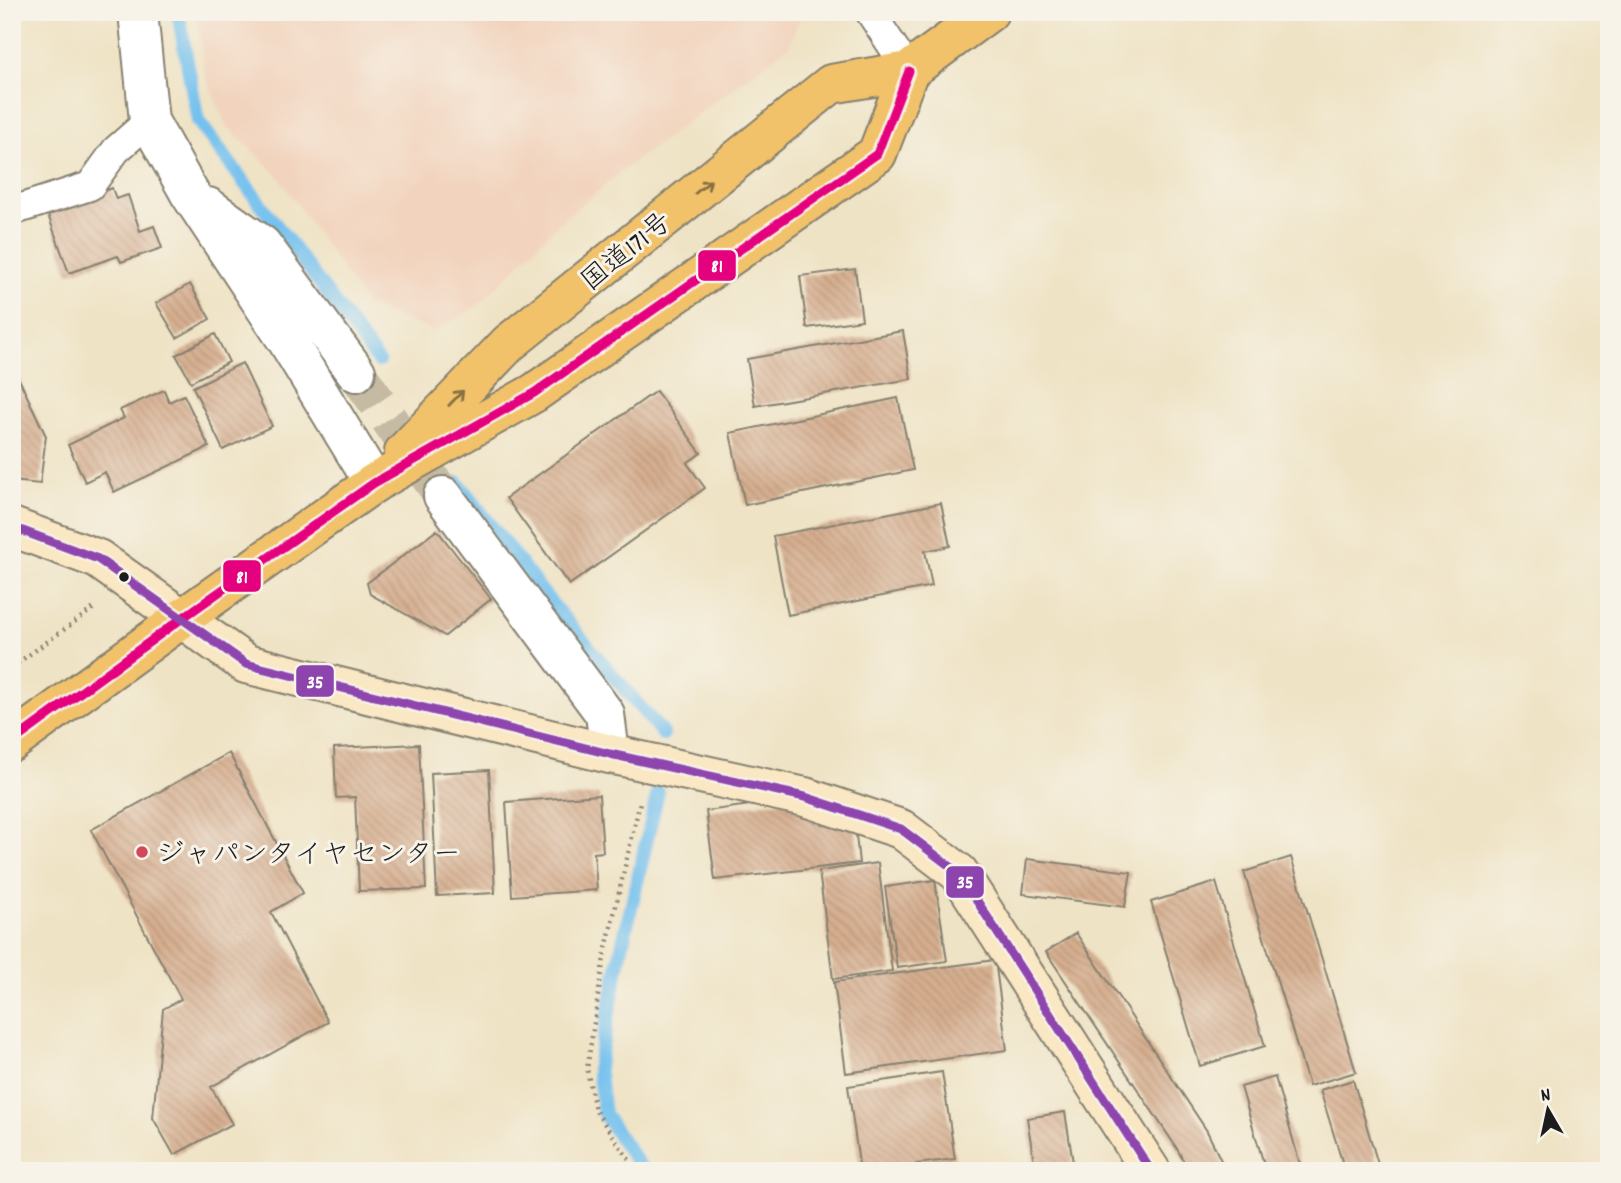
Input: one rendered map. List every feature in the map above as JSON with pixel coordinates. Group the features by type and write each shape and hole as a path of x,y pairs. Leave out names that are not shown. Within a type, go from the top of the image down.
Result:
{"highway":[{"name":"国道171号","path":"374,483 509,343 831,84 909,71 989,12"},
{"name":"国道171号","path":"12,742 374,483 534,393 877,154 909,71"}],"main road":[{"path":"12,527 98,559 246,664 610,754 805,797 901,830 959,873 1152,1171"}],"street":[{"path":"138,12 149,121 190,194 288,342 374,483"},
{"path":"190,194 261,245 356,372"},
{"path":"443,496 605,714 610,754"}],"lane":[{"path":"870,12 909,71"},
{"path":"12,211 90,186 116,149 149,121"}],"path":[{"path":"12,667 130,581"},
{"path":"637,1171 595,1110 587,1069 604,957 649,763"}],"shaded area":[{"path":"196,12 802,12 789,46 630,165 557,225 479,305 435,332 367,305 277,175 226,125 206,79"}],"building":[{"path":"112,188 116,199 128,195 140,231 154,226 162,248 121,262 118,256 69,273 47,212"},
{"path":"855,269 862,320 807,328 800,276"},
{"path":"190,284 210,319 177,338 156,303"},
{"path":"903,331 911,379 755,406 747,359"},
{"path":"215,334 229,362 191,382 176,355"},
{"path":"242,363 272,426 223,450 193,387"},
{"path":"18,377 46,436 40,484 12,481 12,379"},
{"path":"164,390 169,402 184,395 209,447 114,492 105,472 85,482 68,445 124,418 120,410"},
{"path":"656,391 701,453 687,463 705,488 569,585 506,498"},
{"path":"898,398 913,470 745,505 730,433"},
{"path":"941,503 950,546 925,551 932,586 788,615 773,536"},
{"path":"437,530 491,599 445,636 370,594 367,583"},
{"path":"419,744 426,889 359,891 355,797 336,798 334,748"},
{"path":"229,753 303,893 271,912 328,1022 211,1087 232,1124 174,1155 153,1118 163,1009 181,999 91,830"},
{"path":"489,770 495,893 437,896 431,773"},
{"path":"599,795 603,852 594,853 597,890 512,896 506,802"},
{"path":"779,801 855,826 859,863 715,880 706,811"},
{"path":"1291,857 1356,1072 1309,1086 1244,872"},
{"path":"1027,859 1131,872 1125,907 1023,894"},
{"path":"878,863 892,971 833,979 819,871"},
{"path":"935,880 947,961 897,968 885,887"},
{"path":"1216,882 1265,1046 1200,1066 1151,902"},
{"path":"1076,933 1207,1131 1226,1171 1189,1171 1176,1147 1046,952"},
{"path":"995,960 1007,1050 846,1073 834,982"},
{"path":"942,1072 955,1159 916,1164 917,1171 860,1171 848,1086"},
{"path":"1275,1077 1302,1171 1266,1171 1241,1087"},
{"path":"1353,1080 1380,1171 1345,1171 1320,1090"},
{"path":"1065,1112 1073,1163 1035,1169 1027,1118"}],"waterway":[{"path":"178,12 198,121 378,361"},
{"path":"458,483 546,597 663,734"},
{"path":"643,1171 604,1114 598,1067 623,942 658,792"}],"tunnel":[{"path":"356,372 443,496"}],"transit line":[{"name":"81","path":"12,742 374,483 534,393 877,154 909,71"},
{"name":"35","path":"12,527 98,559 246,664 610,754 805,797 901,829 959,873 1151,1171"}],"place":[{"name":"ジャパンタイヤセンター","path":"142,852"}]}
